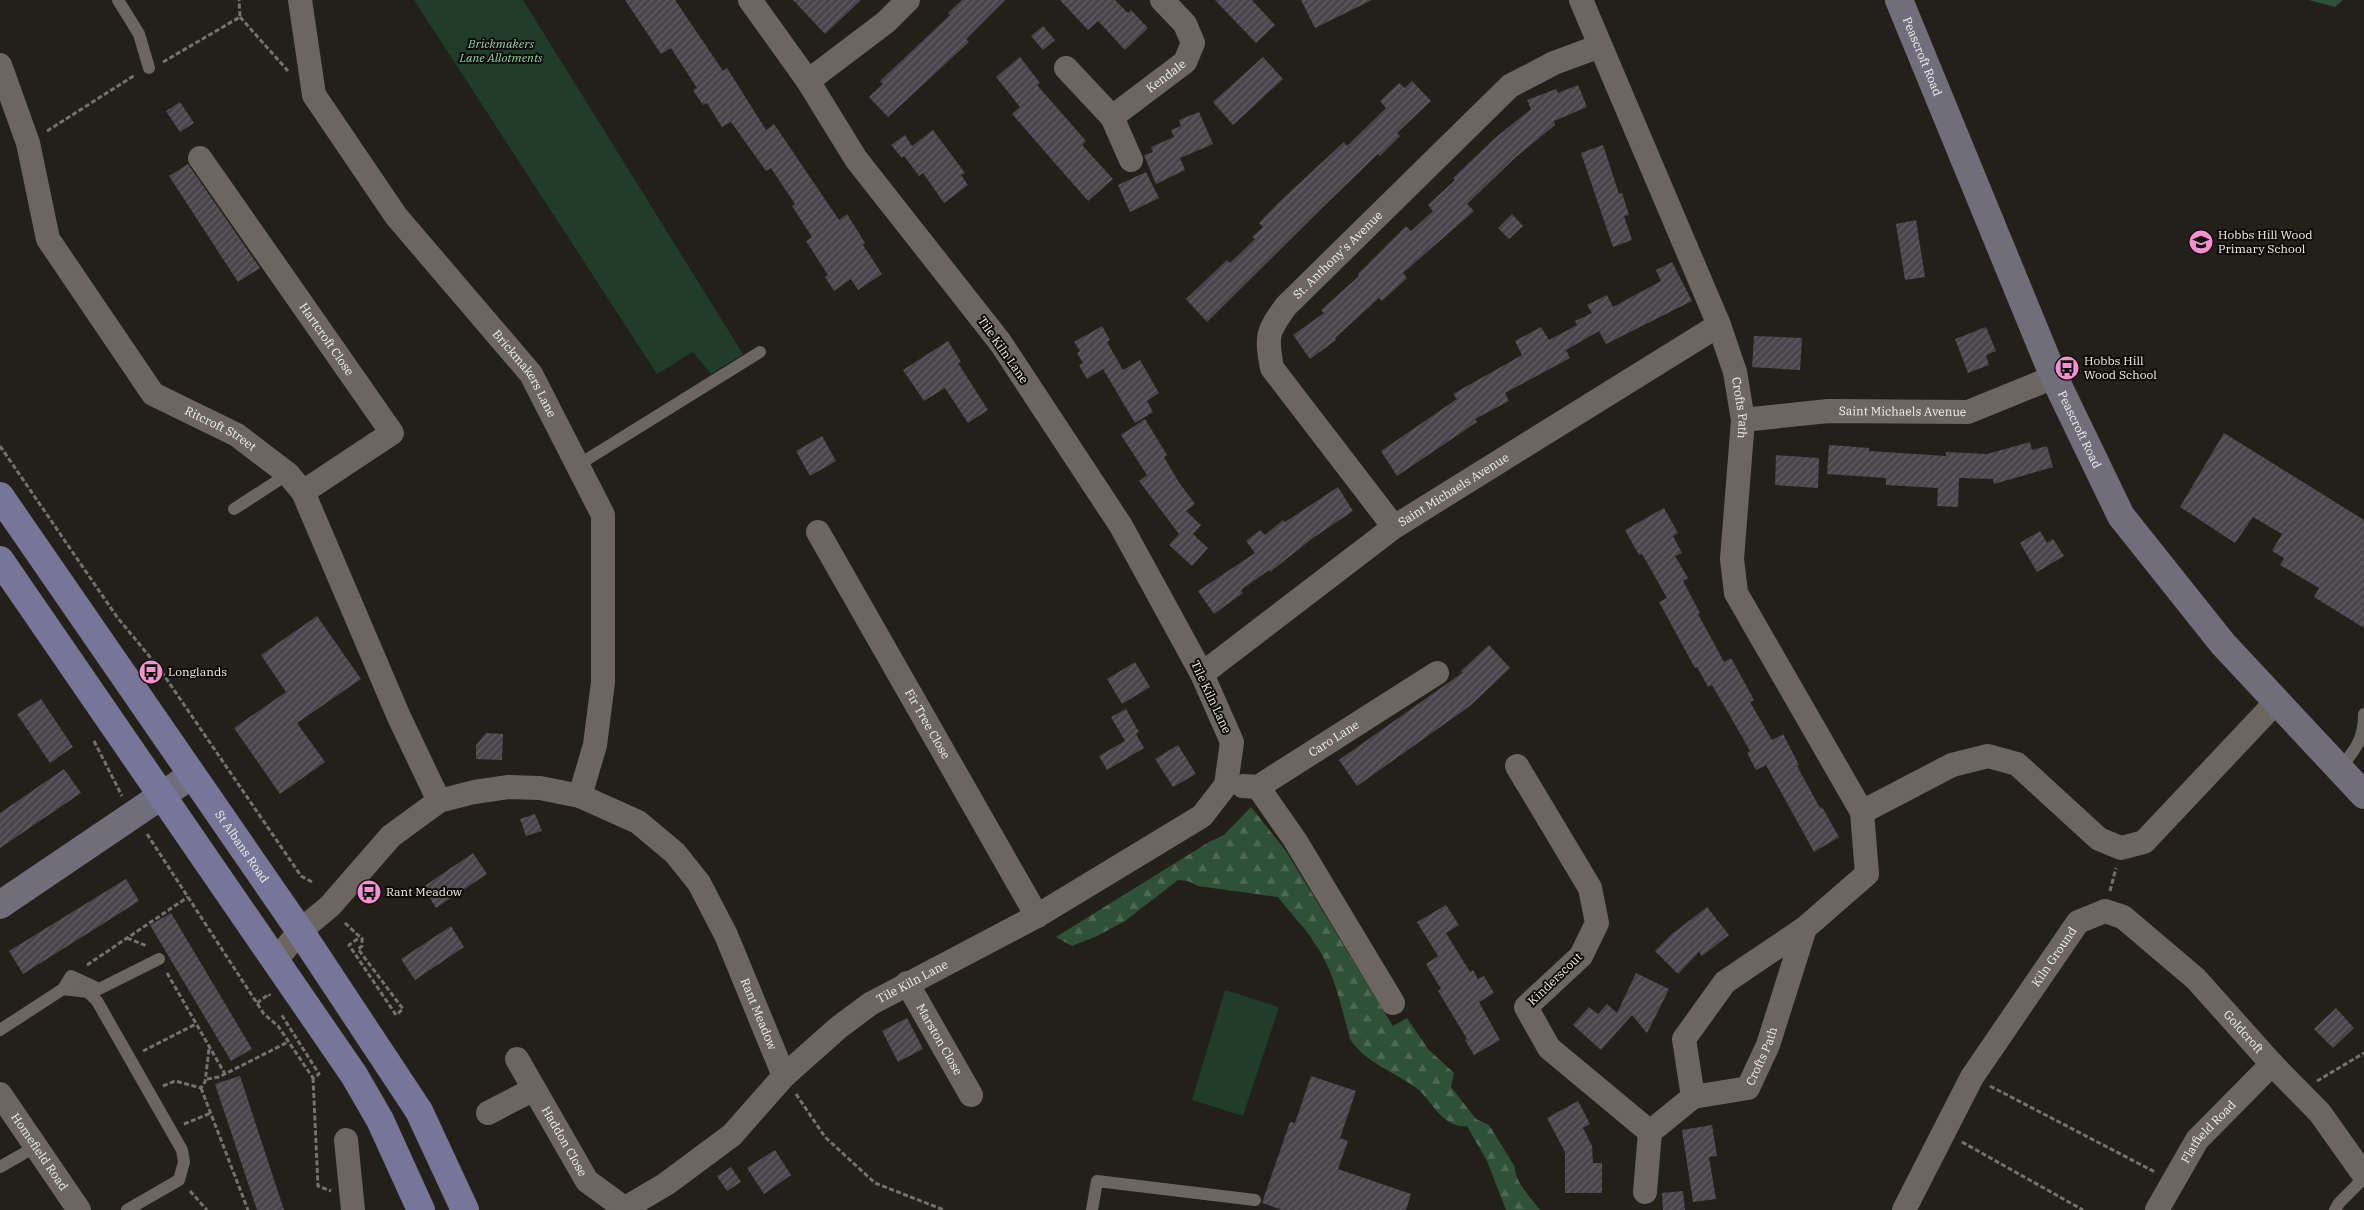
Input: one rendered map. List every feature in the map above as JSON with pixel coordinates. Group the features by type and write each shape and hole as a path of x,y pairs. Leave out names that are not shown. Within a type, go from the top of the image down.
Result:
{"main road":[{"name":"St Albans Road","path":"0,496 300,931 420,1112 465,1210"},
{"path":"0,560 354,1075 380,1120 421,1210"}],"street":[{"name":"Brickmakers Lane","path":"300,0 314,95 396,216 531,374 603,514 603,682 595,745 580,796"},
{"name":"Tile Kiln Lane","path":"623,1209 666,1184 732,1135 784,1076 838,1028 870,1004 1037,916 1202,816 1226,784 1232,742 1202,674 1121,526 1000,342 856,159 808,81 750,0"},
{"path":"808,81 886,22 908,0"},
{"name":"Kendale","path":"1112,117 1185,62 1193,43 1185,24 1162,0"},
{"name":"Crofts Path","path":"1581,0 1719,325 1735,372 1743,420 1732,559 1736,593 1862,812 1867,874 1805,928 1725,982 1684,1039 1693,1097 1748,1088 1768,1045 1805,928"},
{"name":"Peascroft Road","path":"1899,0 2054,377 2121,516 2224,644 2364,795"},
{"name":"St. Anthony's Avenue","path":"1394,527 1272,368 1268,344 1271,326 1286,306 1510,86 1554,64 1600,46"},
{"path":"1066,68 1112,117 1131,160"},
{"name":"Ritcroft Street","path":"2,76 28,143 48,239 153,394 237,435 288,474 303,492 399,717 439,801"},
{"name":"Hartcroft Close","path":"200,158 392,433 303,492"},
{"name":"Saint Michaels Avenue","path":"1202,674 1394,527 1719,325"},
{"name":"Saint Michaels Avenue","path":"1743,420 1828,411 1968,412 2054,377"},
{"name":"Fir Tree Close","path":"818,532 1037,916"},
{"name":"Caro Lane","path":"1258,787 1437,673"},
{"path":"1862,812 1952,765 1988,756 2017,764 2099,840 2121,848 2144,842 2277,701"},
{"name":"Kinderscout","path":"1517,766 1590,888 1597,924 1582,956 1526,1007 1549,1048 1650,1132"},
{"path":"0,905 192,775"},
{"path":"1226,784 1258,787 1295,840 1393,1003"},
{"name":"Rant Meadow","path":"275,961 300,931 330,906 391,836 439,801 474,792 509,787 540,788 580,796 638,822 675,854 699,883 726,935 784,1076"},
{"name":"Goldcroft","path":"2105,911 2123,917 2196,979 2272,1064 2320,1113 2364,1176"},
{"name":"Kiln Ground","path":"1904,1210 1972,1077 2078,922 2105,911"},
{"name":"Marston Close","path":"908,983 972,1095"},
{"name":"Haddon Close","path":"517,1059 586,1181 623,1209"},
{"name":"Flatfield Road","path":"2157,1210 2197,1140 2272,1064"},
{"path":"488,1113 534,1089"},
{"name":"Homefield Road","path":"0,1094 79,1210"},
{"path":"1645,1192 1650,1132 1693,1097"},
{"path":"346,1140 352,1200"}],"lane":[{"path":"118,0 139,34 149,68"},
{"path":"578,465 760,352"},
{"path":"234,509 288,474"},
{"path":"2340,769 2360,741 2364,729 2364,714"},
{"path":"0,1030 63,989 71,976 99,989 158,959"},
{"path":"63,989 88,992 97,1001 182,1150 184,1162 179,1180 127,1210"},
{"path":"0,1167 35,1146"},
{"path":"2335,1210 2364,1176"},
{"path":"1092,1210 1097,1181 1255,1200"}],"path":[{"path":"240,17 302,87 314,95"},
{"path":"0,446 117,617 159,668 301,876 314,883"},
{"path":"134,814 264,1014 278,1026 313,1078 318,1186 352,1200"},
{"path":"2105,911 2121,848"},
{"path":"71,976 188,897"},
{"path":"345,923 360,937 362,946 358,949 403,1009 396,1015 349,945 360,937"},
{"path":"127,938 151,948 225,1074"},
{"path":"257,1003 269,994 272,998"},
{"path":"129,1058 196,1024"},
{"path":"288,1025 319,1074 313,1078"},
{"path":"207,1079 225,1074 288,1042"},
{"path":"201,1088 205,1082 210,1047"},
{"path":"2300,1092 2364,1053"},
{"path":"784,1076 825,1137 875,1183 944,1210"},
{"path":"1972,1077 2173,1182"},
{"path":"149,1092 175,1081 201,1088"},
{"path":"201,1088 248,1210"},
{"path":"170,1130 211,1113"},
{"path":"1944,1132 2083,1210"},
{"path":"179,1180 207,1210"}],"green space":[{"name":"Brickmakers Lane Allotments","path":"414,0 523,0 743,354 711,374 693,352 657,374"},
{"path":"2309,0 2343,0 2335,7"},
{"path":"1251,807 1286,851 1393,1026 1407,1018 1428,1049 1454,1073 1451,1087 1476,1119 1489,1125 1515,1167 1520,1184 1540,1210 1506,1210 1487,1161 1467,1126 1457,1125 1444,1118 1419,1090 1364,1055 1357,1048 1350,1039 1327,964 1306,930 1278,897 1198,886 1188,881 1178,880 1125,921 1097,936 1072,946 1056,937 1209,842 1224,835"},
{"path":"1225,990 1279,1007 1243,1116 1192,1100"}],"building":[{"path":"625,0 675,0 723,71 727,68 766,130 774,124 839,220 847,214 865,243 863,245 882,274 858,290 851,279 834,291 825,277 828,275 806,241 812,237 792,206 795,204 771,168 766,171 731,122 722,127 707,103 703,105 693,90 697,88 671,48 661,54"},
{"path":"793,0 861,0 825,34"},
{"path":"962,0 1005,0 966,39 969,42 888,117 869,97 883,84 880,81 950,15 948,13"},
{"path":"1060,0 1115,0 1128,13 1131,10 1148,28 1125,50 1098,21 1088,30"},
{"path":"1215,0 1252,0 1275,25 1256,43"},
{"path":"1301,0 1372,0 1315,28"},
{"path":"1043,26 1055,40 1043,50 1031,36"},
{"path":"1020,57 1040,83 1037,85 1086,141 1082,145 1113,179 1088,201 1012,114 1020,107 996,77"},
{"path":"1263,57 1283,79 1233,125 1213,102"},
{"path":"1412,81 1431,101 1397,133 1400,136 1380,156 1378,154 1207,322 1186,299 1227,260 1230,263 1255,239 1252,237 1263,227 1259,223 1278,203 1344,142 1347,146 1386,108 1380,101 1399,83 1405,88"},
{"path":"1578,85 1587,107 1554,121 1555,125 1516,157 1467,204 1474,211 1403,273 1407,278 1382,301 1379,298 1335,338 1336,340 1310,359 1293,335 1324,313 1321,310 1359,276 1358,274 1406,226 1411,231 1433,211 1428,205 1455,180 1453,178 1495,138 1531,109 1527,100 1556,89 1558,93"},
{"path":"180,102 194,123 180,132 166,111"},
{"path":"1199,112 1213,144 1180,158 1185,170 1156,184 1144,155 1153,152 1151,147 1174,137 1171,130 1181,126 1179,120"},
{"path":"933,130 965,173 961,175 968,185 944,203 923,173 919,176 904,156 902,158 891,145 905,135 912,146"},
{"path":"1603,145 1619,194 1622,193 1629,215 1624,216 1632,240 1613,247 1581,153"},
{"path":"188,164 260,268 238,282 169,176"},
{"path":"1146,172 1159,198 1130,212 1118,185"},
{"path":"1512,214 1523,226 1509,239 1498,228"},
{"path":"1916,220 1925,277 1905,280 1896,224"},
{"path":"1672,262 1692,301 1606,344 1599,331 1566,350 1570,358 1505,393 1509,401 1475,419 1477,422 1397,476 1381,451 1457,399 1453,394 1522,355 1515,341 1541,327 1549,340 1577,325 1575,321 1592,313 1587,305 1607,295 1613,307 1661,281 1656,270"},
{"path":"1102,326 1110,340 1107,342 1123,370 1140,360 1159,393 1147,401 1153,412 1135,423 1103,369 1087,379 1079,365 1083,363 1077,353 1080,351 1074,342"},
{"path":"1986,327 1996,351 1986,355 1989,365 1968,373 1955,339"},
{"path":"1754,336 1802,338 1800,370 1752,367"},
{"path":"948,341 961,362 958,363 988,410 968,423 945,388 924,401 903,370"},
{"path":"1145,419 1167,455 1164,457 1178,481 1195,504 1186,511 1201,525 1193,534 1208,548 1192,566 1169,545 1179,534 1139,481 1147,475 1121,435"},
{"path":"2224,433 2364,520 2364,628 2314,597 2319,588 2280,565 2284,558 2272,551 2282,534 2253,517 2235,543 2180,507"},
{"path":"822,436 836,461 810,476 796,451"},
{"path":"2030,442 2032,450 2047,446 2053,467 1994,484 1993,479 1959,478 1958,507 1937,506 1938,488 1886,485 1886,478 1827,474 1829,445 1869,448 1869,451 1946,456 1946,452 1987,454"},
{"path":"1776,455 1819,458 1818,488 1775,485"},
{"path":"1338,487 1353,511 1313,538 1270,572 1269,570 1241,590 1243,593 1214,614 1198,591 1255,553 1246,541 1260,530 1265,535 1283,520 1285,522"},
{"path":"1664,508 1678,533 1673,536 1682,553 1675,556 1688,578 1683,581 1700,613 1698,614 1724,662 1731,658 1754,700 1750,702 1772,740 1783,734 1799,765 1797,766 1820,808 1822,807 1839,837 1814,852 1766,765 1756,770 1747,753 1750,751 1712,685 1708,687 1697,667 1695,668 1659,602 1667,598 1642,554 1639,555 1625,530"},
{"path":"2040,531 2047,543 2053,539 2064,556 2037,572 2020,543"},
{"path":"317,616 361,679 297,723 325,762 280,794 234,728 286,692 261,655"},
{"path":"1489,645 1510,668 1470,706 1357,786 1339,760 1462,673 1461,671"},
{"path":"1135,662 1150,687 1122,704 1107,679"},
{"path":"41,699 73,747 50,763 17,714"},
{"path":"1126,709 1139,732 1136,734 1144,748 1107,770 1099,756 1125,741 1111,717"},
{"path":"486,733 503,734 502,760 476,759 476,745"},
{"path":"1178,745 1196,774 1173,787 1155,759"},
{"path":"64,769 81,793 0,848 0,813"},
{"path":"535,814 542,831 526,836 520,819"},
{"path":"473,853 487,874 436,908 423,887"},
{"path":"126,879 139,901 23,974 9,951"},
{"path":"1446,905 1459,925 1446,933 1470,972 1473,970 1478,979 1484,976 1494,993 1479,1002 1500,1040 1474,1055 1465,1040 1467,1039 1438,991 1441,989 1426,964 1438,956 1417,922"},
{"path":"1707,907 1729,935 1702,956 1699,952 1678,974 1655,951 1672,934"},
{"path":"171,913 252,1049 231,1061 150,925"},
{"path":"451,926 464,947 415,980 401,959"},
{"path":"1636,973 1669,989 1647,1033 1632,1015 1601,1050 1573,1025 1589,1007 1598,1014 1607,1004 1617,1013"},
{"path":"2336,1008 2354,1028 2333,1048 2314,1029"},
{"path":"907,1018 923,1049 898,1062 882,1031"},
{"path":"240,1076 284,1210 257,1210 215,1084"},
{"path":"1311,1076 1356,1091 1340,1138 1348,1141 1338,1169 1411,1194 1406,1210 1283,1210 1262,1203 1290,1122 1295,1123"},
{"path":"1578,1101 1590,1124 1583,1128 1592,1146 1593,1163 1602,1163 1602,1193 1565,1193 1565,1152 1547,1118"},
{"path":"1712,1125 1717,1156 1709,1157 1716,1199 1693,1202 1682,1130"},
{"path":"775,1150 791,1175 764,1194 747,1168"},
{"path":"731,1167 741,1182 727,1191 717,1176"},
{"path":"1683,1191 1685,1210 1663,1210 1662,1193"}],"place":[{"name":"Hobbs Hill Wood Primary School","path":"2201,242"},
{"name":"Hobbs Hill Wood School","path":"2067,368"},
{"name":"Longlands","path":"151,672"},
{"name":"Rant Meadow","path":"369,892"}]}
